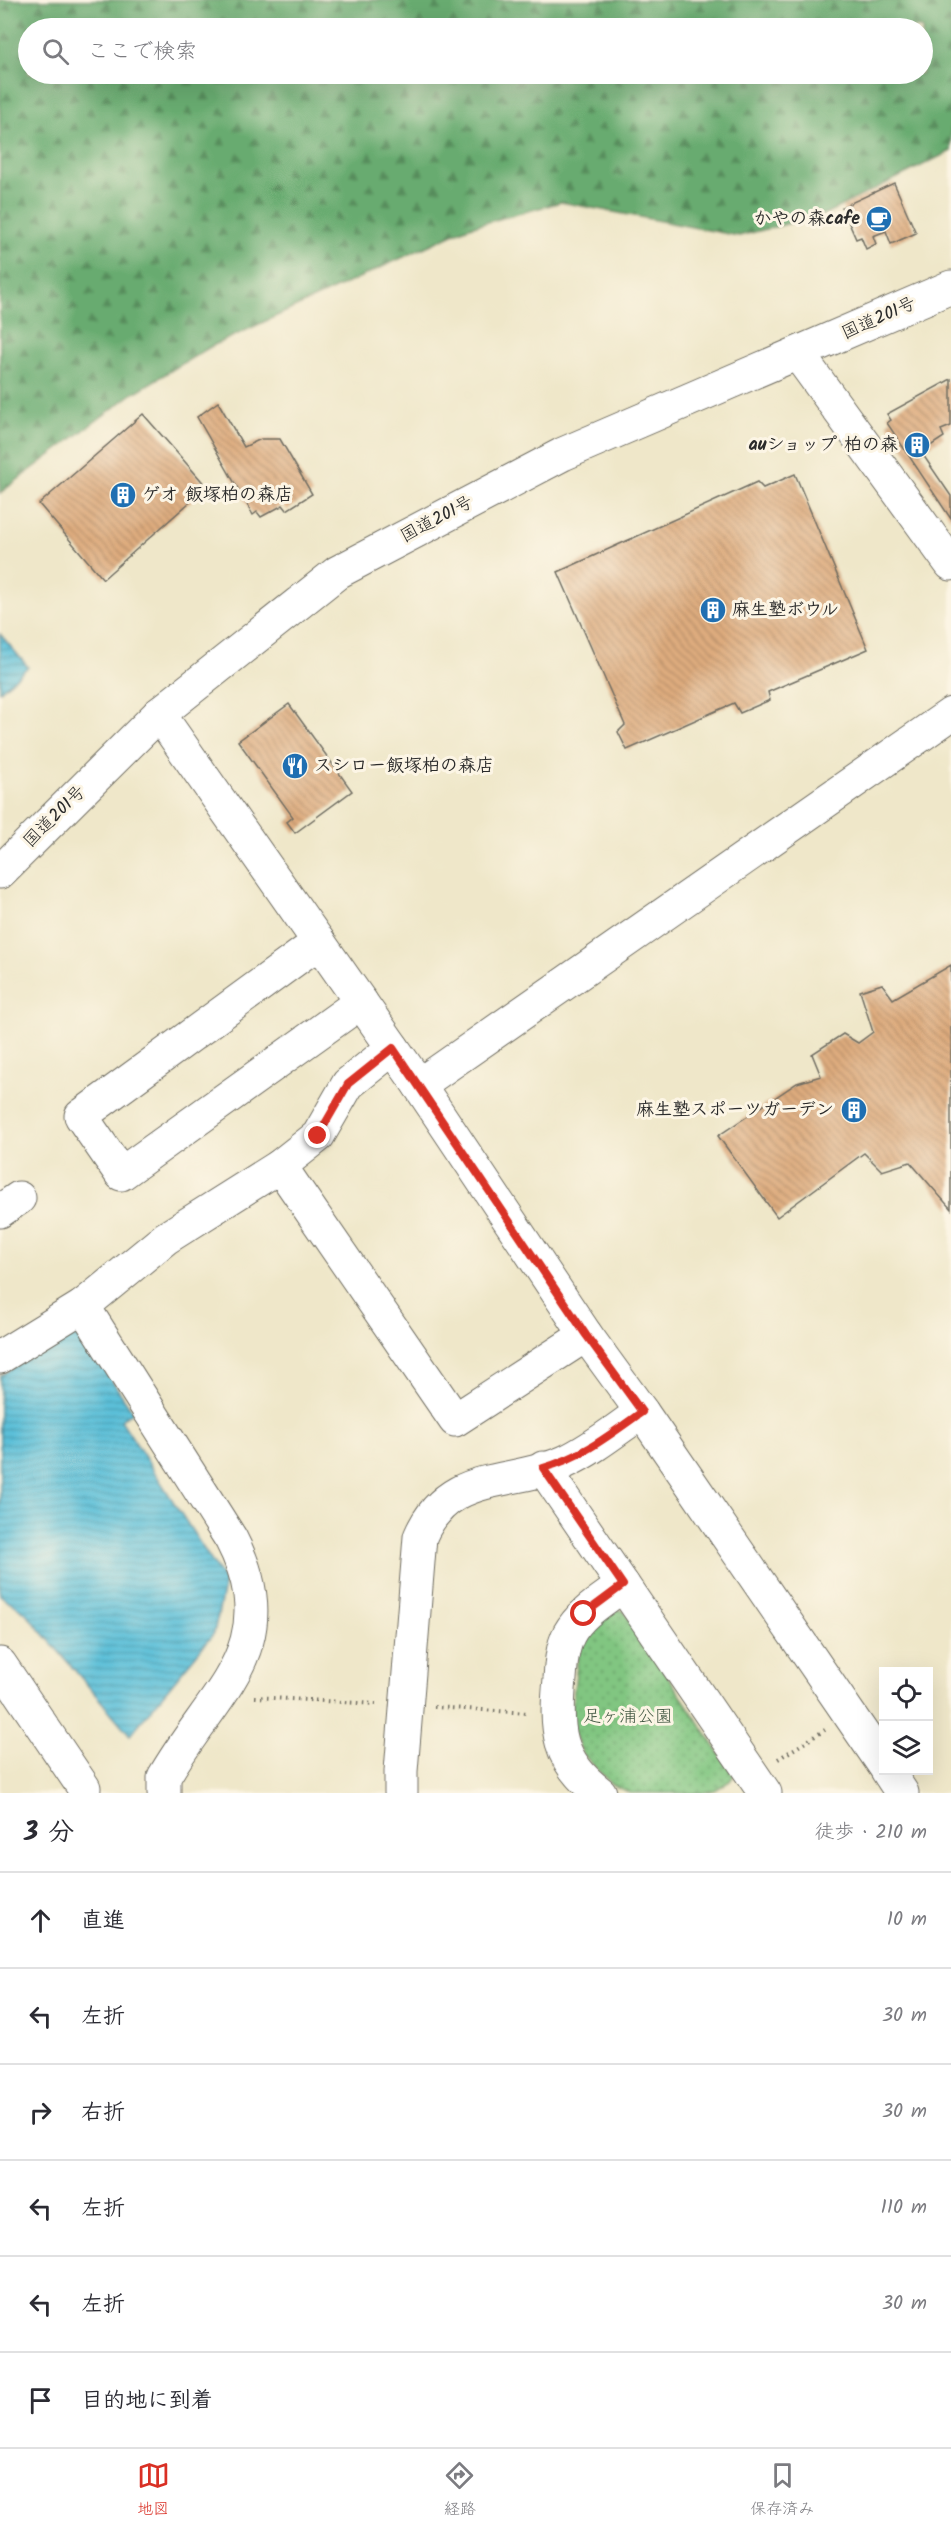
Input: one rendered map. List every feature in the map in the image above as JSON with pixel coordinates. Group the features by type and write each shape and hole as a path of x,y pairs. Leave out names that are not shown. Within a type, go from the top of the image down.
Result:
{"main road":[{"name":"国道201号","path":"0,872 159,714 338,572 563,454 951,287"},
{"path":"798,354 951,564"},
{"path":"159,714 419,1085 586,1335 642,1412 879,1758"},
{"path":"419,1085 951,714"},
{"path":"319,942 81,1116 121,1174 361,1002"},
{"path":"0,1357 83,1306 166,1238 280,1166 318,1136 348,1084 393,1048"},
{"path":"280,1166 455,1420 586,1335"},
{"path":"83,1306 231,1539 243,1563 250,1585 252,1615 248,1642 234,1676 164,1777 164,1793"},
{"path":"401,1793 420,1537 428,1518 466,1487 562,1463 584,1452 642,1412"},
{"path":"543,1468 623,1585 754,1786"},
{"path":"600,1793 576,1771 562,1746 556,1714 562,1656 569,1635 584,1614 623,1585"},
{"path":"0,1664 84,1788"},
{"path":"890,1775 902,1793"}],"path":[{"path":"754,1786 833,1725"}],"green space":[{"path":"0,0 951,0 951,151 825,214 739,236 561,202 466,228 210,347 132,394 0,493"},
{"name":"足ヶ浦公園","path":"611,1609 624,1611 734,1775 730,1781 715,1790 701,1793 630,1793 611,1784 582,1753 570,1722 580,1640"}],"water":[{"path":"0,634 28,667 0,691"},
{"path":"66,1334 81,1334 133,1412 121,1420 225,1582 214,1633 130,1735 25,1612 0,1595 0,1376"}],"building":[{"name":"かやの森cafe","path":"894,183 916,233 891,244 886,231 873,236 876,244 866,249 861,237 856,239 842,207"},
{"name":"auショップ 柏の森","path":"951,379 951,426 941,430 944,437 921,452 951,496 951,519 887,423 891,420 887,414"},
{"path":"218,402 244,447 261,439 280,439 312,494 287,510 283,505 261,517 257,512 253,515 197,417"},
{"name":"ゲオ 飯塚柏の森店","path":"143,414 207,487 103,579 39,504"},
{"name":"麻生塾ボウル","path":"795,474 868,649 768,692 770,700 740,713 734,703 627,750 618,732 625,725 558,572 757,482 763,488"},
{"name":"スシロー飯塚柏の森店","path":"289,704 352,791 295,833 287,822 293,817 238,741"},
{"name":"麻生塾スポーツガーデン","path":"951,965 951,1209 910,1162 882,1171 864,1153 777,1217 718,1136 797,1083 821,1076 812,1054 843,1034 858,1043 873,1032 860,991 882,984 893,999"}],"place":[{"name":"かやの森cafe","path":"879,219"},
{"name":"auショップ 柏の森","path":"917,445"},
{"name":"ゲオ 飯塚柏の森店","path":"123,495"},
{"name":"麻生塾ボウル","path":"713,610"},
{"name":"スシロー飯塚柏の森店","path":"295,766"},
{"name":"麻生塾スポーツガーデン","path":"854,1110"}],"route":[{"path":"318,1136 348,1084 393,1048 586,1335 642,1412 584,1452 562,1463 543,1468 623,1585 584,1614"}]}
